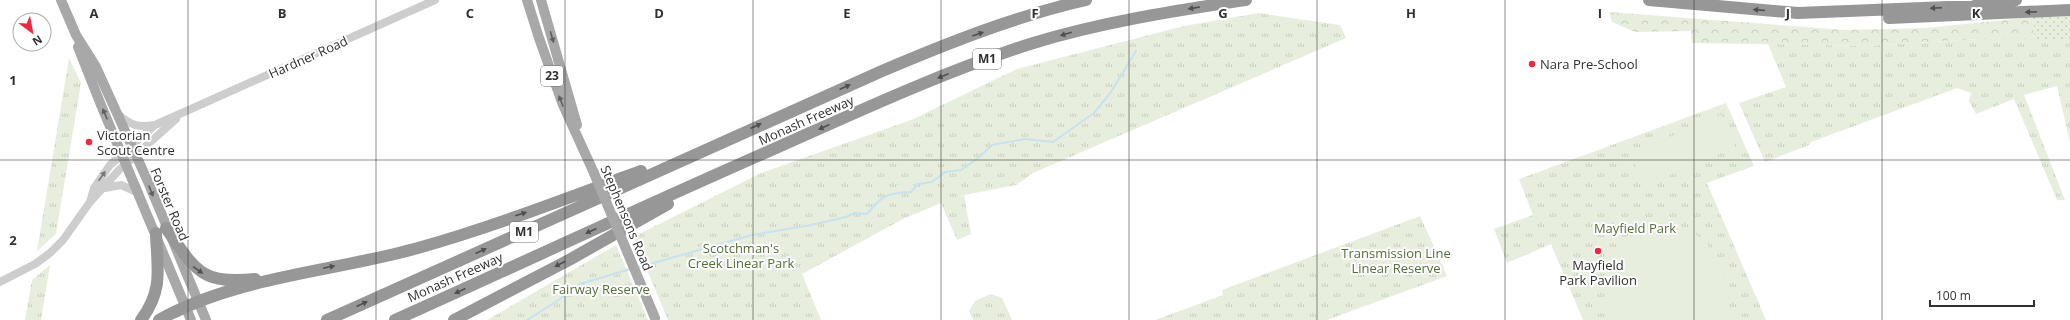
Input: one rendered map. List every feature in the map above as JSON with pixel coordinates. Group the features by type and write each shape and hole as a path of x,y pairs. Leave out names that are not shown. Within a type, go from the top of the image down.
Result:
{"highway":[{"name":"Monash Freeway","path":"327,320 721,142 937,48 1058,7 1086,0"},
{"name":"Monash Freeway","path":"395,320 741,163 957,70 1031,44 1084,29 1165,12 1246,0"},
{"path":"1649,0 1798,13 1895,18 2070,10"},
{"path":"1798,13 1965,6 2016,0"},
{"path":"159,320 198,302 291,275 417,248 541,207 721,142"},
{"path":"454,320 569,260 741,163"},
{"path":"161,231 194,268 213,278 225,280 245,280 291,275"},
{"path":"141,320 152,303 158,280 161,231"}],"main road":[{"name":"Forster Road","path":"61,0 76,35 84,61 139,193 161,231 206,320"},
{"name":"Stephensons Road","path":"541,0 583,149"},
{"name":"Stephensons Road","path":"527,1 563,105 594,173 656,319"},
{"name":"Forster Road","path":"76,35 96,67 135,155 185,307 191,320"}],"street":[{"name":"Hardner Road","path":"90,202 94,188 103,174 122,153 155,125 435,0"},
{"path":"116,112 128,123 136,126 155,125"},
{"name":"Hardner Road","path":"90,202 105,188 126,163 181,114"},
{"path":"105,188 121,185 139,193"},
{"path":"0,282 35,264 50,253 63,240 90,202"}],"green space":[{"path":"1609,12 1845,30 1926,28 2033,17 2034,39 1977,39 1869,46 1692,43 1691,31 1635,32 1612,22"},
{"name":"Scotchman's Creek Linear Park","path":"1259,13 1340,25 1346,38 1033,173 1016,185 964,195 971,234 957,240 941,203 903,219 802,274 821,320 668,320 633,237 761,173 911,120 1017,69 1184,26"},
{"path":"2070,16 2070,39 2034,39 2033,17"},
{"path":"1977,39 2070,39 2070,142 2057,86 2024,95 2065,200 2057,200 2014,99 1976,114 1969,101 1971,93 1957,88 1811,142 1809,145 1765,162 1739,103 1786,87 1768,44 1869,46"},
{"path":"69,58 81,83 56,234 37,251"},
{"name":"Mayfield Park","path":"1726,103 1754,166 1707,183 1766,320 1583,320 1551,244 1507,263 1494,229 1533,215 1519,179"},
{"path":"1721,115 1735,147 1644,186 1630,154"},
{"name":"Transmission Line Linear Reserve","path":"1420,216 1447,276 1327,320 1155,320 1223,295 1222,290"},
{"path":"1652,223 1669,224 1681,227 1696,235 1715,255 1721,267 1729,294 1728,320 1613,320 1608,304 1606,289 1606,275 1610,261 1616,249 1625,239 1637,230"},
{"name":"Fairway Reserve","path":"616,245 648,320 487,320"},
{"path":"50,265 41,320 25,320 32,280"},
{"path":"991,294 1002,298 1012,320 973,320 969,311 975,301"}],"waterway":[{"path":"636,268 752,235 811,225 846,217 855,213 867,214 881,199 886,196 897,193 911,192 918,184 932,182 945,172 961,170 978,158 992,145 1025,139 1053,142 1094,113 1111,92 1136,51"},
{"path":"527,320 580,284 630,269"}],"place":[{"name":"Nara Pre-School","path":"1532,64"},
{"name":"Victorian Scout Centre","path":"89,142"},
{"name":"Mayfield Park Pavilion","path":"1598,251"}]}
